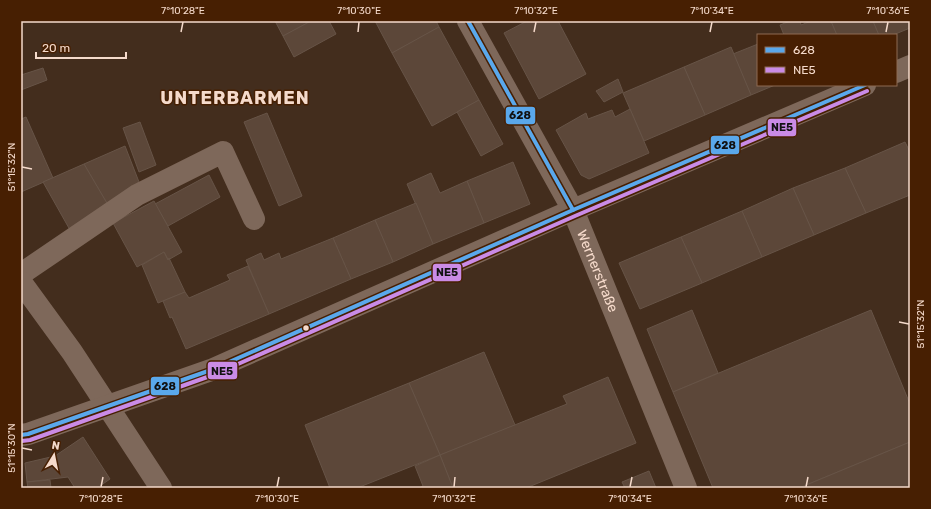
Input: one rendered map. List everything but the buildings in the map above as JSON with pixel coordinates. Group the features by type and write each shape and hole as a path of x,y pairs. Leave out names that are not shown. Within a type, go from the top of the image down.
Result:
{"street":[{"name":"Wernerstraße","path":"468,21 573,210 686,488"},
{"path":"897,72 910,66"},
{"path":"21,435 28,434 211,370 573,210 863,86"},
{"path":"21,274 137,195 223,152 254,219"},
{"path":"21,282 72,352 161,488"}],"transit line":[{"name":"628","path":"468,21 573,210"},
{"name":"628","path":"21,435 28,434 211,370 573,210 863,86"},
{"name":"NE5","path":"22,441 30,440 213,375 575,216 867,91"}],"district":[{"name":"UNTERBARMEN","path":"235,98"}]}
